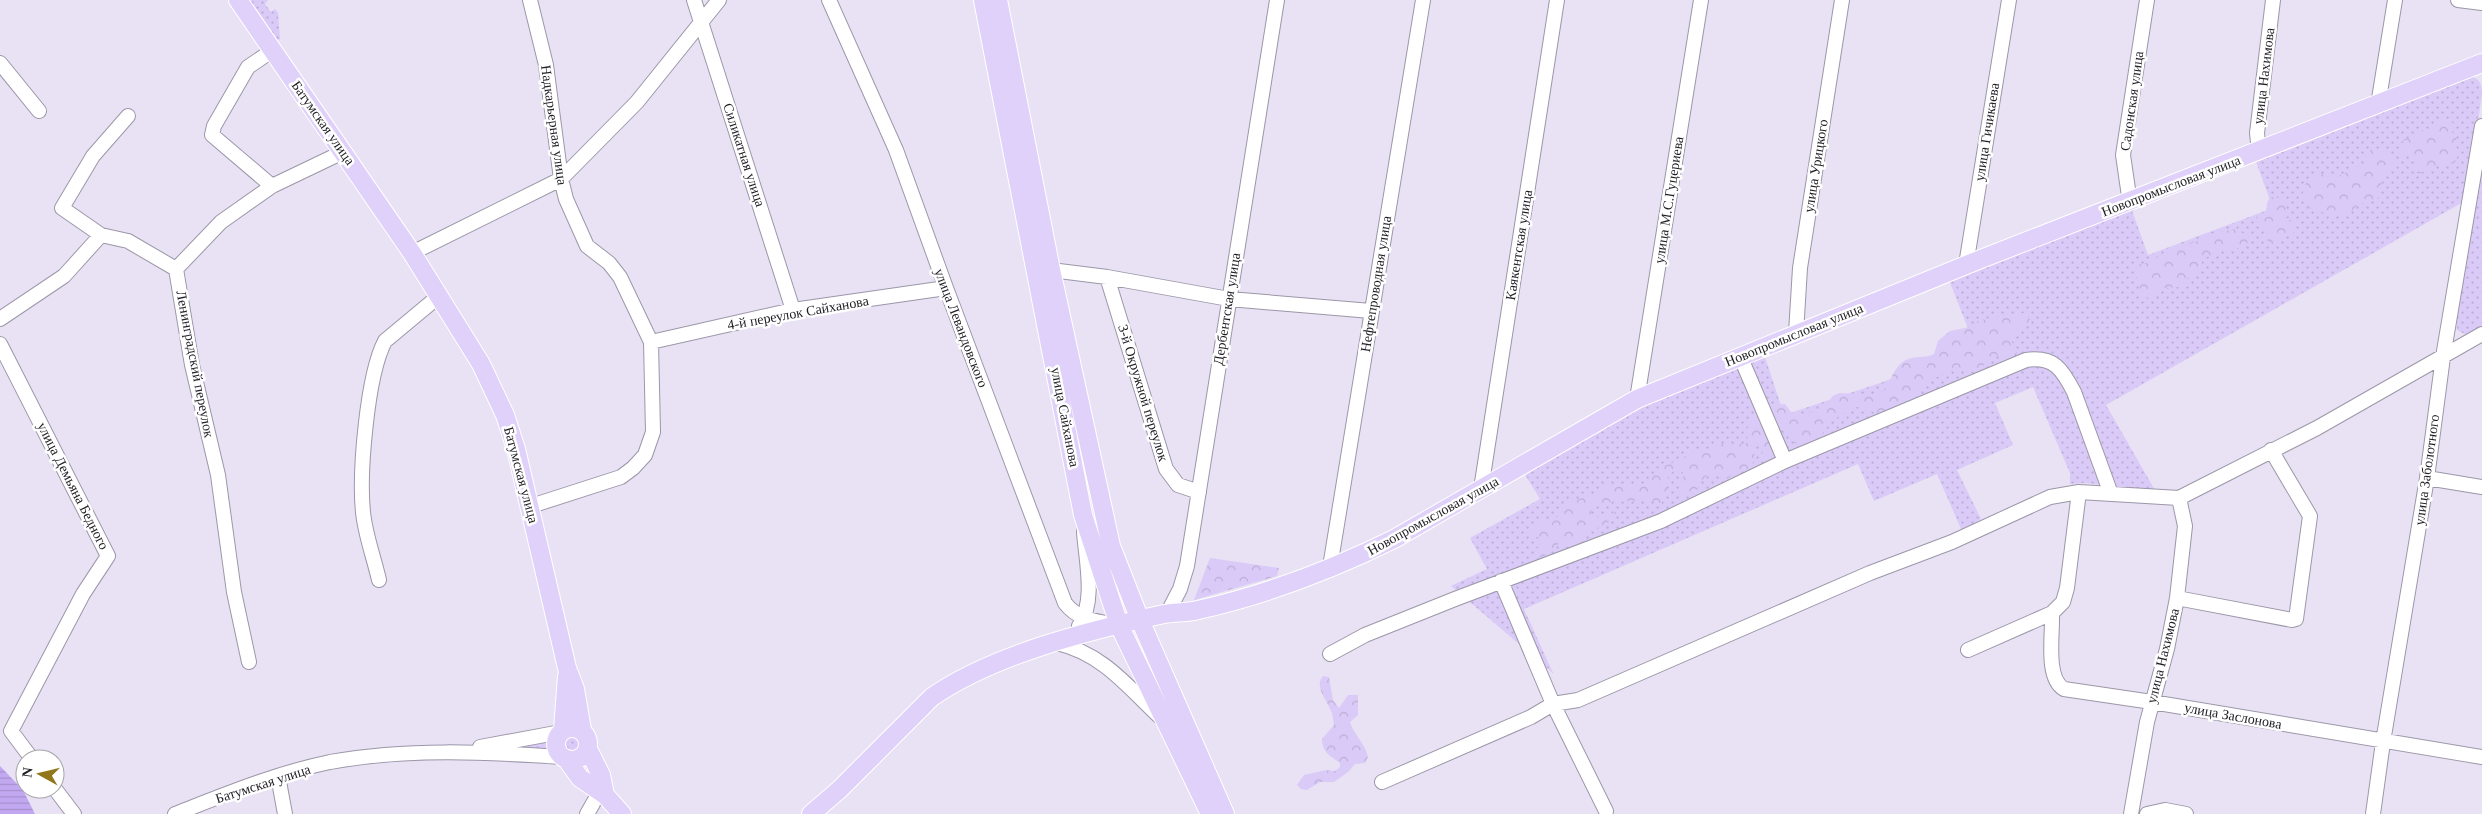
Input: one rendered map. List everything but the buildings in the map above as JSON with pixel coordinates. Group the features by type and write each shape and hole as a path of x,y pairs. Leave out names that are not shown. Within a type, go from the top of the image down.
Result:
{"main road":[{"name":"Батумская улица","path":"238,0 412,253 477,357 495,392 516,449 531,506 567,668"},
{"name":"улица Сайханова","path":"983,0 1044,271 1110,546 1140,620 1225,814"},
{"name":"улица Сайханова","path":"998,0 1083,515 1119,625 1210,814"},
{"name":"Новопромысловая улица","path":"811,814 840,789 932,697 950,685 981,670 1057,643 1119,625 1167,614 1196,611 1234,601 1330,567 1394,539 1637,399 1966,265 2259,152 2482,63"},
{"path":"567,668 575,689 582,730 588,739 588,749 600,775 605,795"},
{"path":"567,668 562,731 556,744 564,758 580,778 605,795 622,814"},
{"path":"562,731 573,727 582,730"},
{"path":"564,758 582,758 588,749"}],"street":[{"name":"Надкарьерная улица","path":"530,0 546,64 561,179 566,199 587,246 609,263 620,277 651,342 653,432 645,455 621,477 531,506"},
{"name":"Силикатная улица","path":"694,0 793,310"},
{"path":"412,253 561,179 636,102 719,0"},
{"name":"улица Левандовского","path":"829,0 881,112 1065,603 1072,611 1084,619"},
{"name":"Дербентская улица","path":"1167,614 1180,589 1188,566 1276,0"},
{"name":"Нефтепроводная улица","path":"1330,567 1423,0"},
{"name":"Каякентская улица","path":"1482,489 1557,0"},
{"name":"улица М.С.Гуцериева","path":"1637,399 1701,0"},
{"name":"улица Урицкого","path":"1796,333 1800,268 1842,0"},
{"name":"улица Гичикаева","path":"1966,265 2009,0"},
{"name":"Садонская улица","path":"2130,202 2123,155 2147,0"},
{"name":"улица Нахимова","path":"2259,152 2257,133 2274,0"},
{"path":"2378,105 2395,0"},
{"path":"2458,0 2482,3"},
{"path":"272,186 212,135 214,126 248,67 273,50"},
{"path":"0,62 39,112"},
{"path":"128,116 92,156 62,208 101,236 128,241 176,269 221,222 272,186 343,152"},
{"name":"улица Заболотного","path":"2374,814 2383,742 2427,478 2443,357 2482,126"},
{"path":"0,319 64,276 101,236"},
{"name":"Ленинградский переулок","path":"176,269 192,365 218,475 234,592 249,662"},
{"path":"1044,271 1107,277 1229,298 1371,311"},
{"name":"3-й Окружной переулок","path":"1107,277 1166,469 1178,486 1199,492"},
{"name":"4-й переулок Сайханова","path":"651,342 793,310 946,288"},
{"path":"379,580 363,514 362,497 367,422 374,380 381,349 385,341 440,296"},
{"path":"1382,782 1531,717 1553,704 1578,700 1609,688 1702,644 1781,613 1870,572 1952,542 2020,509 2050,497 2079,492 2179,498 2317,428 2482,334"},
{"name":"улица Демьяна Бедного","path":"0,344 108,556 83,594 11,731 24,749"},
{"path":"1740,356 1785,461"},
{"path":"1330,654 1365,635 1501,581 1661,521 1785,461 2019,362 2036,359 2046,360 2055,364 2074,392 2111,494"},
{"path":"2177,598 2292,620 2296,619 2310,516 2271,450"},
{"path":"2427,478 2482,487"},
{"path":"1968,650 2052,613 2063,602 2067,588 2079,492"},
{"name":"улица Нахимова","path":"2132,814 2152,702 2167,649 2177,598 2185,526 2179,498"},
{"path":"1057,643 1077,629 1084,619 1088,601 1083,515"},
{"path":"1501,581 1553,704 1606,811"},
{"name":"улица Заслонова","path":"2052,613 2052,674 2058,686 2074,692 2152,702 2482,757"},
{"path":"1084,619 1119,625"},
{"path":"1057,643 1077,648 1094,656 1164,720"},
{"path":"458,751 562,731"},
{"name":"Батумская улица","path":"176,814 278,776 358,758 458,751 564,758"},
{"path":"278,776 286,814"},
{"path":"586,814 595,800 605,795"},
{"path":"63,799 74,814"},
{"path":"2147,814 2165,810 2186,814"}],"green space":[{"path":"245,0 268,0 265,4 271,12 275,9 278,13 280,39 274,42"},
{"path":"2470,76 2477,79 2480,83 2482,95 2465,201 2106,405 2156,492 2086,483 2070,484 2070,473 2033,387 1995,403 2013,445 1957,470 1981,519 1962,531 1937,474 1874,501 1858,464 1524,609 1553,673 1451,586 1487,569 1470,538 1540,499 1523,471 1642,404 1764,354 1784,415 1883,382 1975,346 1949,280 2131,208 2148,255 2273,208 2255,159"},
{"path":"2447,120 2453,123 2452,132 2456,138 2457,159 2455,162 2437,165 2418,174 2415,169 2417,164 2411,160 2412,157 2401,155 2401,145 2404,139 2414,138 2424,129 2433,129 2440,121"},
{"path":"2371,149 2381,149 2394,159 2393,165 2384,172 2378,198 2358,205 2347,215 2327,216 2320,210 2310,209 2302,196 2306,183 2320,174 2334,178 2363,164"},
{"path":"2482,159 2482,330 2468,336 2457,330 2456,317"},
{"path":"2270,197 2284,198 2286,205 2285,217 2296,223 2293,234 2284,234 2277,243 2270,244 2266,238 2268,229 2258,224 2257,215 2266,212"},
{"path":"2236,229 2249,237 2247,244 2240,248 2230,248 2202,259 2202,265 2195,277 2187,278 2181,287 2163,288 2148,298 2142,294 2135,271 2137,265 2150,262 2174,247 2198,241 2214,233"},
{"path":"2024,313 2030,319 2027,325 2014,331 2012,342 2017,350 2016,361 2006,361 1997,355 1975,372 1958,369 1928,380 1910,403 1885,415 1857,407 1850,408 1830,423 1820,437 1804,444 1794,443 1792,433 1785,431 1780,436 1776,461 1766,464 1763,462 1762,449 1756,445 1752,467 1726,478 1713,474 1706,476 1696,491 1690,495 1678,492 1684,475 1682,472 1675,470 1668,477 1668,494 1660,505 1649,499 1604,503 1591,511 1591,515 1600,518 1616,512 1616,515 1605,525 1584,533 1578,547 1568,547 1559,543 1549,554 1535,559 1535,553 1541,541 1540,538 1530,535 1534,526 1558,517 1568,503 1596,493 1610,484 1644,486 1650,482 1656,469 1682,459 1690,452 1709,450 1722,444 1745,444 1748,442 1747,432 1751,421 1758,417 1764,417 1776,405 1785,404 1791,412 1804,414 1822,409 1833,396 1839,393 1879,395 1901,363 1916,357 1934,354 1938,341 1950,331 1970,327 1978,321 1994,317"},
{"path":"1210,558 1279,568 1277,576 1194,600"},
{"path":"1323,676 1329,677 1333,700 1339,708 1348,695 1358,695 1358,715 1350,722 1368,757 1365,763 1355,764 1348,772 1334,782 1320,782 1307,790 1301,789 1297,785 1304,775 1326,770 1335,771 1340,767 1340,763 1328,754 1322,744 1322,739 1334,725 1332,712 1320,688"},
{"path":"573,734 581,737 584,745 581,753 573,756 565,753 562,745 565,737"},
{"path":"547,739 547,749 506,749"}],"shaded area":[{"path":"0,766 15,782 15,799 28,799 35,814 0,814"}]}
